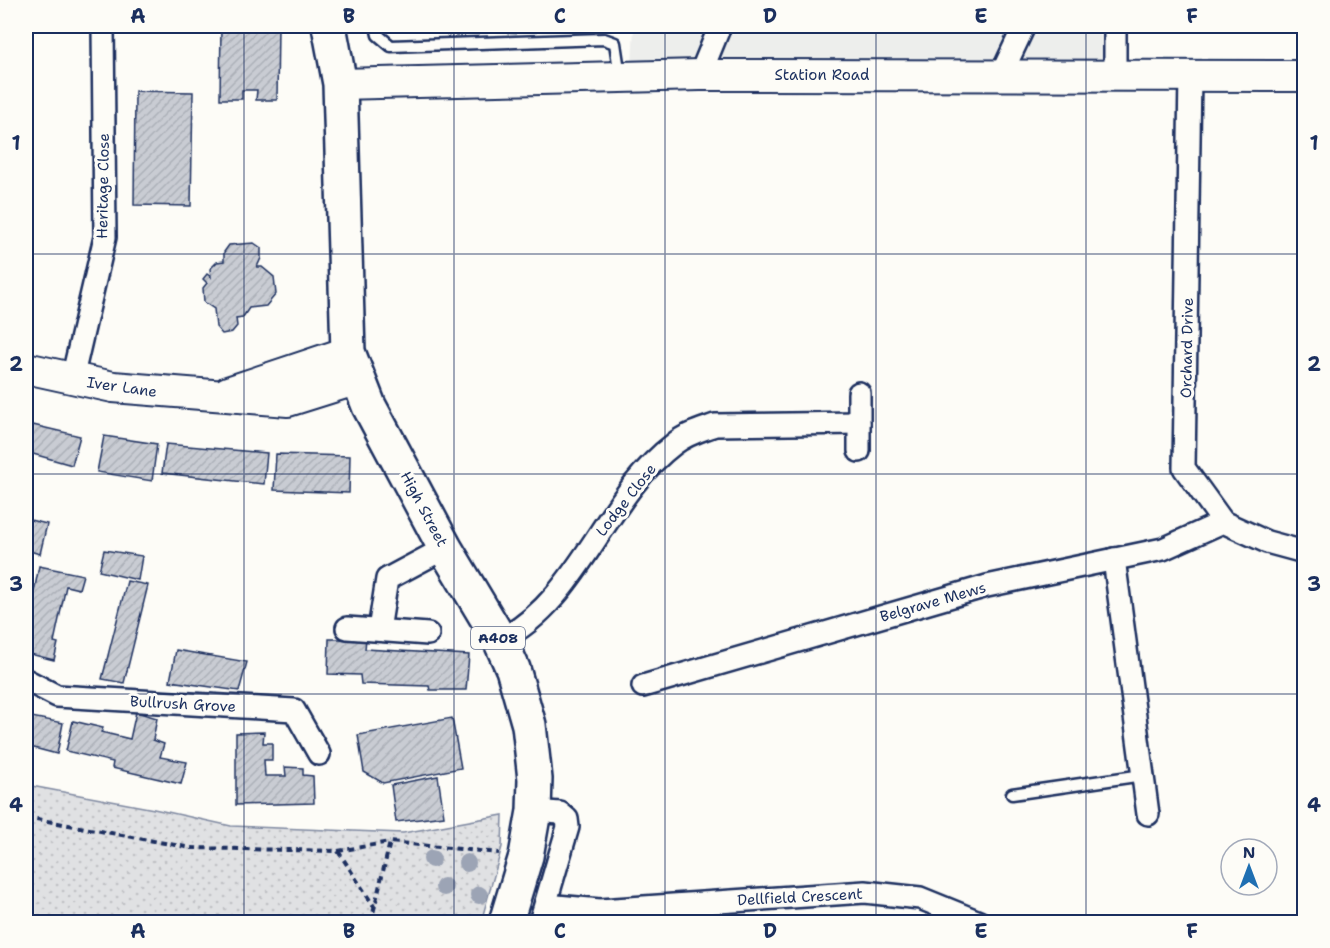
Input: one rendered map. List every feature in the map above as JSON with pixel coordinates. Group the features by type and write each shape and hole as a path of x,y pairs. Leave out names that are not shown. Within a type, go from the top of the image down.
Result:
{"main road":[{"name":"A408","path":"329,26 340,84"},
{"name":"High Street","path":"340,84 353,366 369,406 445,548 500,640 516,680 529,725 535,778 534,811 526,856 506,922"}],"street":[{"name":"Heritage Close","path":"72,379 105,237 103,26"},
{"path":"700,75 720,26"},
{"path":"1001,75 1024,26"},
{"path":"1115,26 1115,74"},
{"name":"Station Road","path":"340,84 700,75 1305,76"},
{"name":"Orchard Drive","path":"1190,75 1184,468 1223,522 1267,542 1305,552"},
{"name":"Iver Lane","path":"26,370 175,394 288,401 353,366"},
{"path":"859,393 859,451"},
{"name":"Lodge Close","path":"500,640 528,623 554,596 646,471 674,443 694,432 716,425 859,423"},
{"name":"Belgrave Mews","path":"644,686 987,586 1163,549 1223,522"},
{"path":"379,630 387,579 445,548"},
{"path":"1114,559 1148,814"},
{"path":"347,628 428,633"},
{"name":"Bullrush Grove","path":"26,680 57,696 294,710 319,754"},
{"path":"534,811 560,813 567,819 568,826 543,914"},
{"name":"Dellfield Crescent","path":"543,914 865,892 920,898 979,922"}],"lane":[{"path":"376,26 378,35 391,46 604,39 615,43 620,77"},
{"path":"1012,794 1143,775"}],"path":[{"path":"26,817 191,848 338,851 390,842 526,856"},
{"path":"371,922 390,842"},
{"path":"338,851 375,908"}],"shaded area":[{"path":"634,26 1101,26 1103,72 632,66"},
{"path":"26,785 231,826 403,833 503,815 502,847 481,922 26,922"},
{"path":"519,909 609,915 608,922 513,922"}],"building":[{"path":"221,26 278,26 277,100 256,100 257,90 242,90 242,99 220,99"},
{"path":"135,91 193,92 191,206 134,205"},
{"path":"254,243 261,248 261,258 257,267 262,267 274,277 276,294 266,306 249,308 243,317 236,318 237,326 232,332 222,334 216,327 214,309 204,302 203,288 207,283 203,279 207,274 211,277 210,269 217,262 224,261 224,252 229,245"},
{"path":"33,425 80,436 72,465 26,452"},
{"path":"104,436 157,444 152,481 97,472"},
{"path":"166,444 267,453 264,484 162,473"},
{"path":"276,454 350,456 349,493 274,490"},
{"path":"26,519 47,524 40,554 26,550"},
{"path":"104,550 142,556 138,580 99,571"},
{"path":"39,566 83,575 79,589 66,586 54,642 58,643 54,660 26,653 26,634"},
{"path":"127,581 148,585 124,683 102,679"},
{"path":"329,639 366,639 365,649 469,655 466,690 430,690 429,686 361,684 360,675 328,674"},
{"path":"176,650 247,662 239,691 170,681"},
{"path":"136,712 157,718 153,740 164,744 160,757 187,762 181,784 112,768 113,762 66,751 73,721 103,728 101,732 130,739"},
{"path":"26,716 63,723 57,754 26,746"},
{"path":"452,718 461,768 383,783 364,772 358,735"},
{"path":"264,732 263,743 272,743 272,760 264,760 265,776 286,776 285,767 303,768 303,775 313,776 314,803 236,805 236,733"},
{"path":"438,776 444,816 396,822 391,785"}]}
